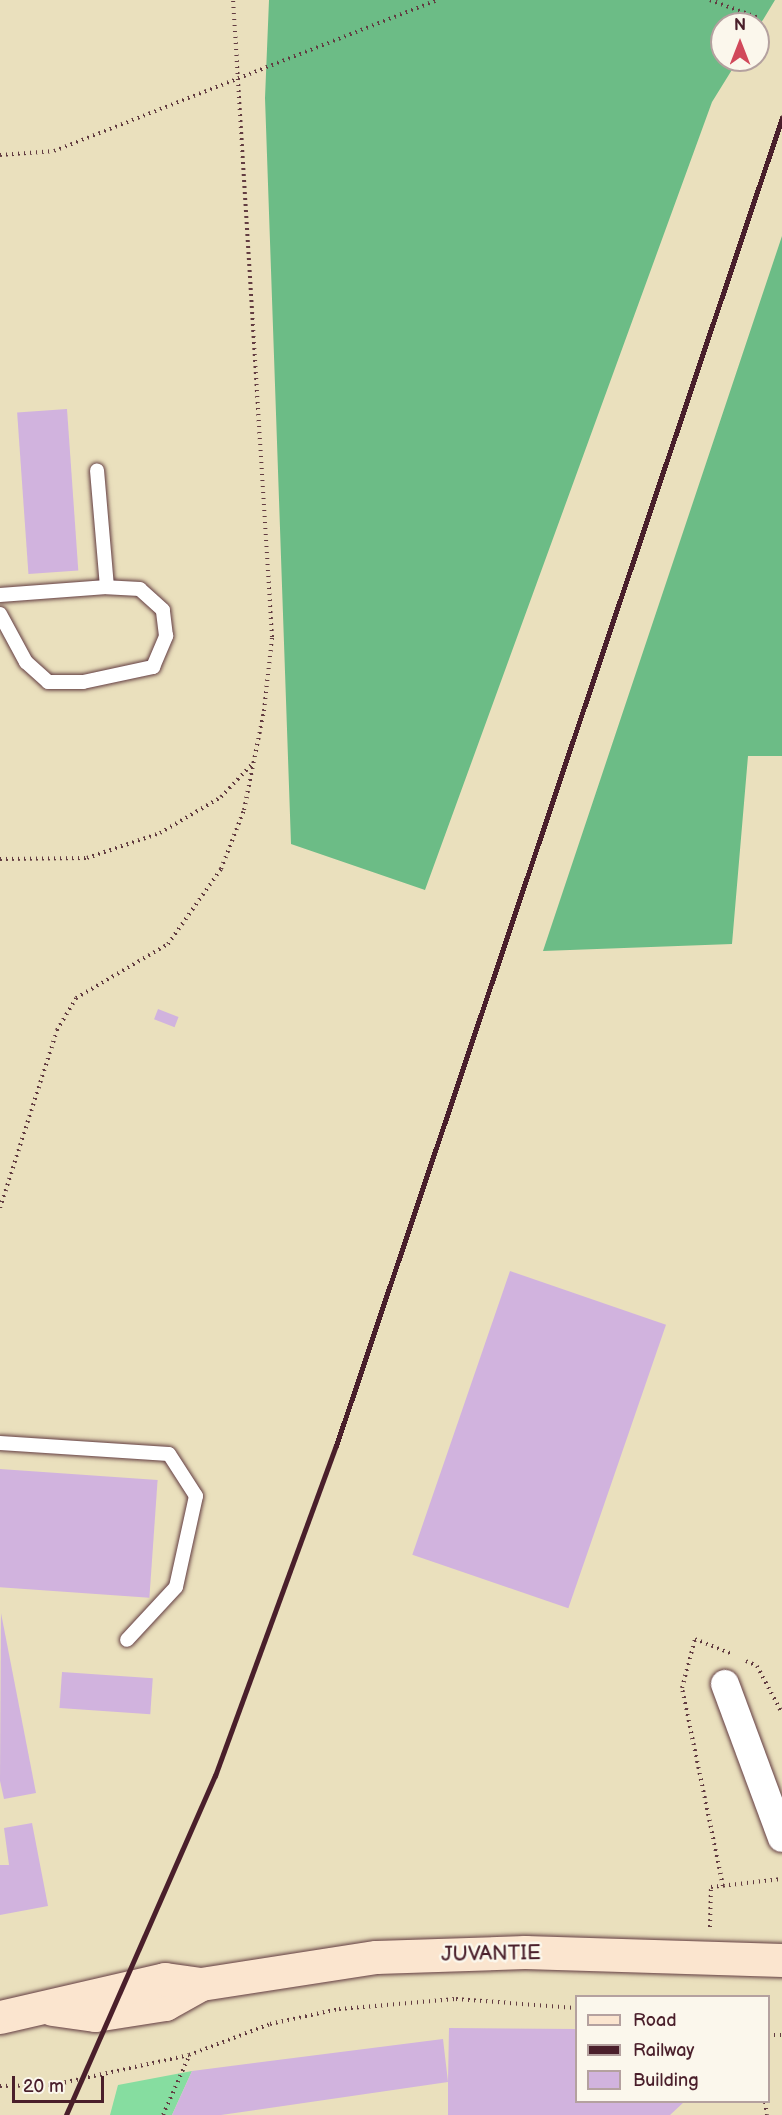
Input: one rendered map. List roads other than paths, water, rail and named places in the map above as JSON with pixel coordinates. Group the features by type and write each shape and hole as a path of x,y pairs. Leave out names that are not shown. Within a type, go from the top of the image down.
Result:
{"main road":[{"name":"JUVANTIE","path":"0,2017 50,2009 92,1992 165,1979 201,1984 376,1957 525,1952 782,1960"}],"street":[{"path":"725,1684 782,1838"}],"lane":[{"path":"97,470 107,587"},
{"path":"0,595 107,587 141,589 163,610 166,636 153,667 84,682 48,682 26,662 0,614"},
{"path":"0,1443 169,1454 195,1496 176,1587 127,1640"}],"railway":[{"path":"66,2115 215,1776 336,1446 782,118"}]}
